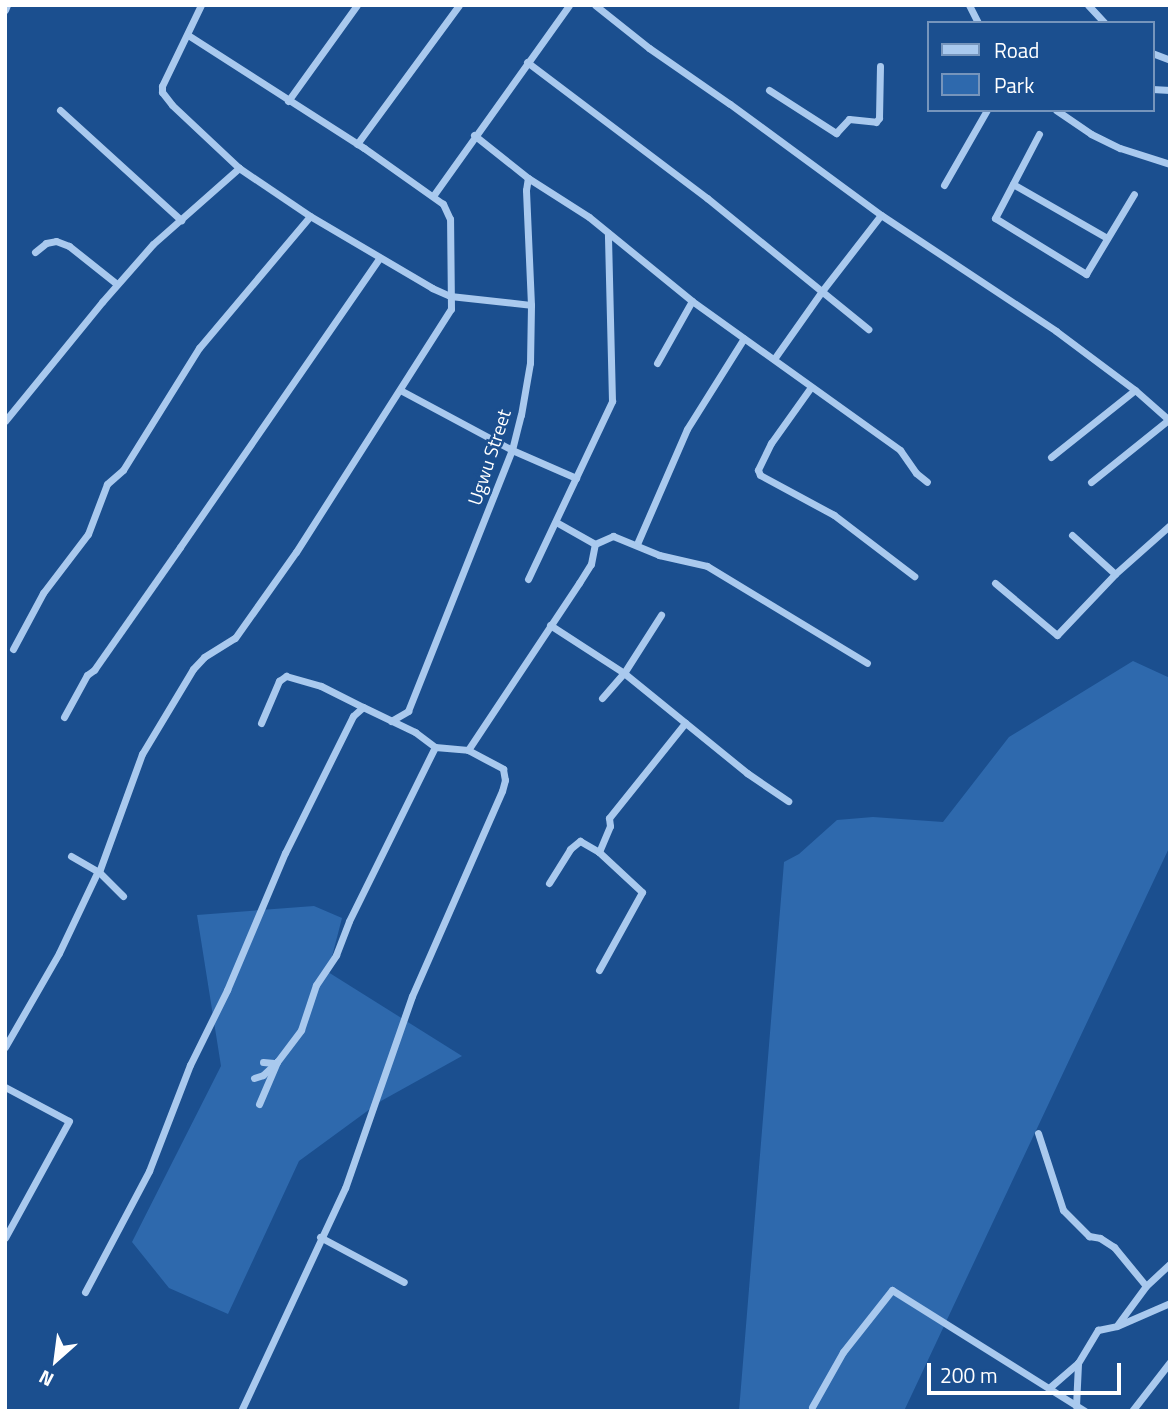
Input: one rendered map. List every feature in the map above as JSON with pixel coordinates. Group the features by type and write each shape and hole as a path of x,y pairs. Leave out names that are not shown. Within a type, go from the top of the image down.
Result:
{"street":[{"path":"201,5 162,86 162,92 172,105 239,168 379,259 450,296 531,305"},
{"path":"288,101 358,5"},
{"path":"358,145 459,5"},
{"path":"433,195 569,5"},
{"path":"595,5 649,48 881,215 1040,320 1135,390 1169,421 1091,482"},
{"path":"969,5 977,21"},
{"path":"1088,5 1103,21"},
{"path":"5,1046 59,953 99,872 142,754 193,669 204,657 235,638 296,552 402,391 451,309 450,219 443,204 358,145 188,35"},
{"path":"527,62 707,198 868,329"},
{"path":"769,90 836,133 854,118 876,121 879,118 880,66"},
{"path":"60,110 181,220"},
{"path":"944,185 986,112"},
{"path":"1059,112 1091,134 1120,148 1170,164"},
{"path":"1039,134 995,218 1086,274 1134,194"},
{"path":"474,135 528,178 546,187 608,233 692,301 901,450 916,473 927,482"},
{"path":"5,421 117,284 181,220 239,168"},
{"name":"Ugwu Street","path":"391,721 408,710 512,450 530,363 531,305 526,190 528,178"},
{"path":"1013,184 1107,239"},
{"path":"774,359 821,290 881,215"},
{"path":"13,649 43,593 88,534 107,484 123,470 199,348 310,216"},
{"path":"528,579 612,401 608,233"},
{"path":"35,252 46,243 56,241 69,246 117,284"},
{"path":"64,717 87,675 94,670 379,259"},
{"path":"657,363 692,301"},
{"path":"637,544 687,429 744,338"},
{"path":"811,387 771,443 758,470 760,475 834,514 914,576"},
{"path":"1051,457 1135,390"},
{"path":"402,391 512,450 576,478"},
{"path":"556,522 596,544"},
{"path":"995,583 1057,635 1115,573 1170,525"},
{"path":"1072,535 1115,573"},
{"path":"596,544 613,536 659,555 707,566 867,663"},
{"path":"468,750 591,564 596,544"},
{"path":"602,698 624,673 661,615"},
{"path":"550,625 624,673 747,773 788,801"},
{"path":"241,1411 345,1188 422,969 505,780 503,769 468,750 435,747 415,732 321,686 286,676 278,681 261,723"},
{"path":"85,1292 149,1171 190,1065 227,989 285,853 353,716 363,707"},
{"path":"599,852 610,827 609,818 685,723"},
{"path":"254,1078 266,1073 276,1063 301,1030 316,985 336,955 349,920 435,747"},
{"path":"548,883 570,849 580,841 599,852 642,892 599,970"},
{"path":"71,856 99,872 123,896"},
{"path":"263,1062 276,1063"},
{"path":"259,1104 276,1063"},
{"path":"5,1087 69,1121 5,1238"},
{"path":"1038,1133 1063,1209 1089,1236 1100,1238 1114,1247 1146,1286"},
{"path":"320,1237 404,1282"},
{"path":"1117,1326 1146,1286 1170,1264"},
{"path":"812,1407 843,1352 892,1290 1086,1411"},
{"path":"1049,1388 1078,1363 1098,1330 1117,1326 1170,1303"},
{"path":"1132,1411 1170,1362"},
{"path":"1076,1406 1078,1363"}],"green space":[{"path":"1133,661 1170,678 1170,846 904,1411 739,1411 784,862 799,854 837,820 873,817 943,822 1009,737"},
{"path":"314,906 342,918 328,972 462,1056 381,1101 299,1161 228,1314 169,1288 132,1242 221,1066 197,915"}]}
